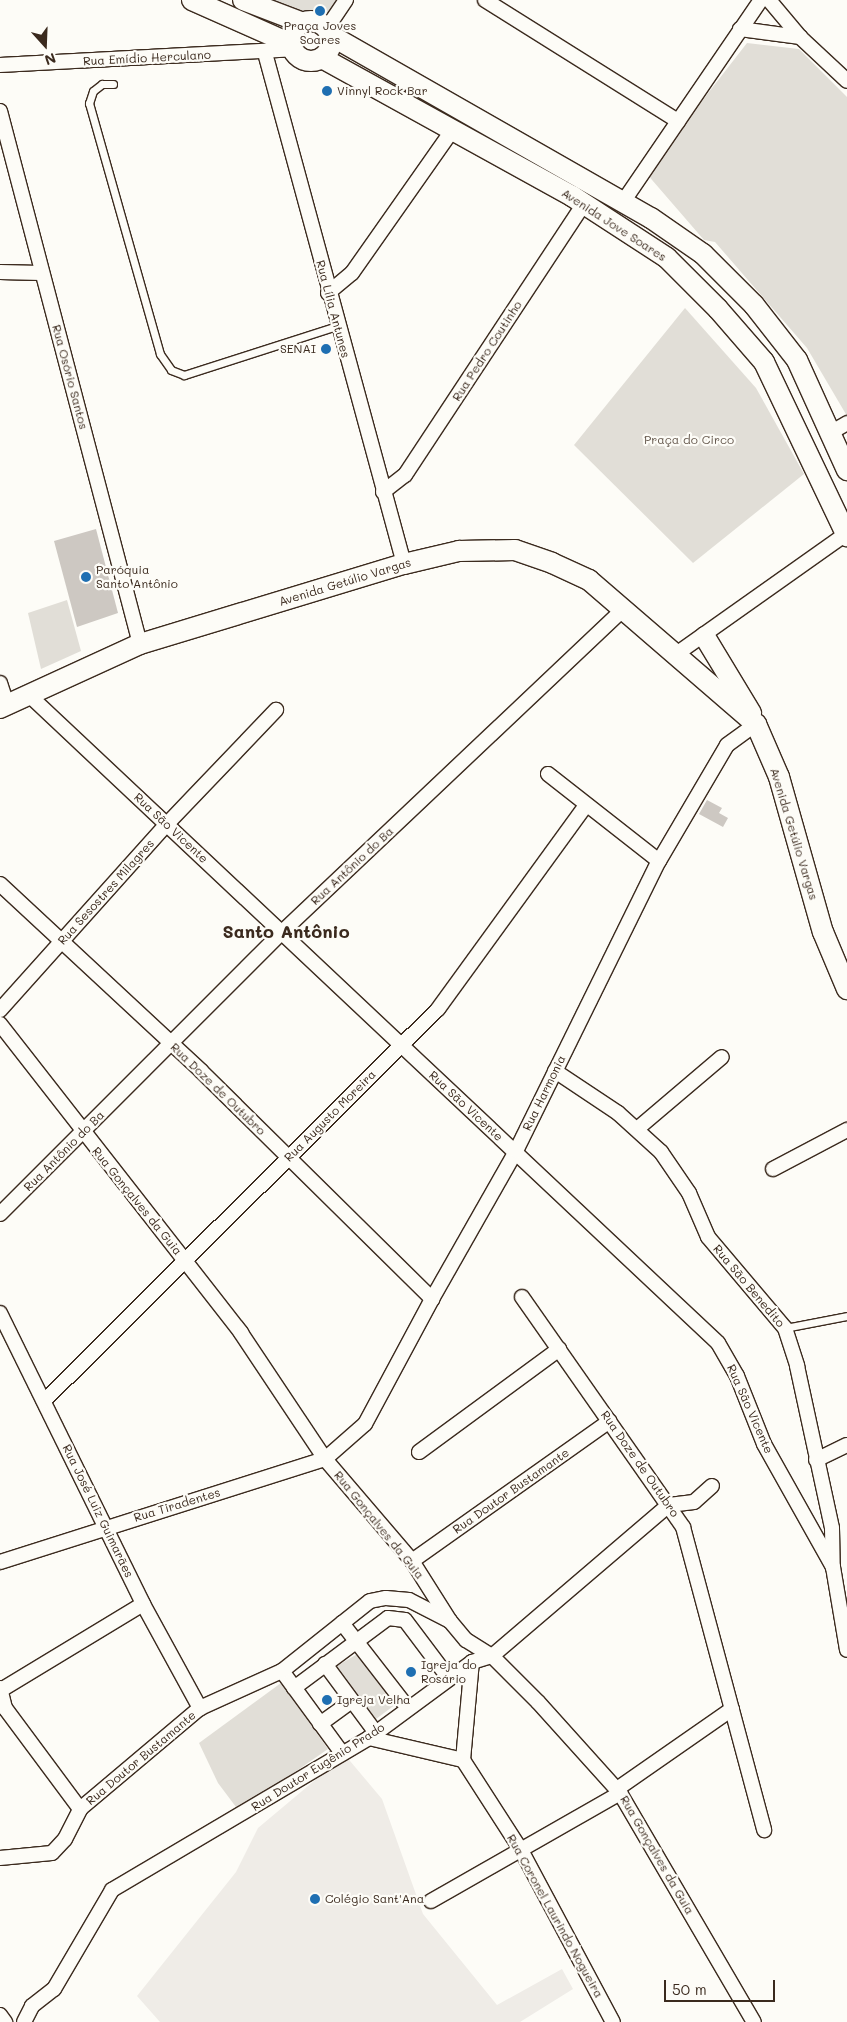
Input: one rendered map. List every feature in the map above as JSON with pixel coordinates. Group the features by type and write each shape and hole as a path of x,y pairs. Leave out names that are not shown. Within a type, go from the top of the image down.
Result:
{"main road":[{"path":"192,0 292,46 308,61 322,58 330,48 329,31 316,21 303,22 243,0"},
{"path":"292,46 294,31 303,22"},
{"name":"Avenida Jove Soares","path":"329,31 623,202 703,254 754,305 798,360 847,470"},
{"name":"Avenida Jove Soares","path":"322,58 451,132 584,204 667,258 718,309 764,362 847,534"},
{"name":"Avenida Getúlio Vargas","path":"4,707 140,644 404,564 458,551 516,550 552,562 589,580 756,724 779,777 823,932 847,989"},
{"path":"705,637 756,724"}],"street":[{"path":"485,0 678,121"},
{"path":"623,202 740,29 762,0"},
{"path":"769,0 800,37 847,81"},
{"path":"329,31 345,1"},
{"path":"740,29 800,37"},
{"name":"Rua Emídio Herculano","path":"0,65 265,53 292,46"},
{"name":"Rua Lília Antunes","path":"265,53 328,293 404,564"},
{"name":"Rua Osório Santos","path":"0,111 4,144 41,273 140,644"},
{"path":"328,293 352,274 451,132"},
{"name":"Rua Pedro Coutinho","path":"383,492 405,475 584,204"},
{"path":"0,272 41,273"},
{"path":"830,433 847,423"},
{"path":"675,655 705,637 847,534"},
{"name":"Rua Antônio do Ba","path":"0,1214 281,933 624,609"},
{"path":"0,683 4,707"},
{"name":"Rua São Vicente","path":"30,696 718,1343 737,1376 764,1444 821,1541 833,1567"},
{"name":"Rua Sesostres Milagres","path":"0,1010 167,824 276,710"},
{"name":"Rua Harmonia","path":"326,1459 365,1424 432,1298 516,1152 660,861 726,745 756,724"},
{"path":"548,774 660,861"},
{"name":"Rua Augusto Moreira","path":"44,1401 438,1009 586,805"},
{"name":"Rua Doze de Outubro","path":"0,884 170,1043 432,1298"},
{"name":"Rua Gonçalves da Guia","path":"0,1024 82,1133 186,1260 241,1333 326,1459 412,1561 450,1621 466,1640 492,1656 619,1791 754,2022"},
{"path":"637,1129 722,1057"},
{"name":"Rua São Benedito","path":"556,1071 637,1129 661,1152 689,1193 708,1238 785,1328 796,1366 832,1528 833,1567 847,1650"},
{"path":"773,1169 847,1130"},
{"name":"Rua Doze de Outubro","path":"522,1297 683,1526 764,1830"},
{"name":"Rua José Luiz Guimarães","path":"0,1312 143,1604 200,1708"},
{"path":"419,1452 559,1349"},
{"name":"Rua Doutor Bustamante","path":"412,1561 610,1422"},
{"path":"816,1460 847,1445"},
{"name":"Rua Tiradentes","path":"0,1562 106,1526 326,1459"},
{"path":"669,1505 694,1502 712,1486"},
{"name":"Rua Doutor Eugênio Prado","path":"24,2022 32,2006 54,1989 112,1890 372,1735 472,1662 492,1656 669,1505"},
{"name":"Rua Doutor Bustamante","path":"0,1858 52,1853 64,1838 80,1809 200,1708 282,1671 370,1601 386,1598 409,1600 450,1621"},
{"path":"80,1809 3,1712 0,1689 143,1604"},
{"path":"294,1688 388,1618 405,1620 448,1678"},
{"path":"342,1623 408,1708"},
{"path":"325,1664 352,1701 372,1735 462,1760 472,1662"},
{"path":"282,1671 342,1753"},
{"path":"320,1724 352,1701"},
{"path":"432,1901 619,1791 732,1709"},
{"name":"Rua Coronel Laurindo Nogueira","path":"462,1760 521,1850 613,2022"},
{"path":"0,2015 5,2022"}],"lane":[{"path":"113,84 102,84 93,91 89,103 160,354 171,370 184,375 337,326"},
{"path":"785,1328 847,1316"}],"shaded area":[{"name":"Colégio Sant'Ana","path":"345,1755 382,1799 423,1914 497,2005 562,1969 573,1989 520,2022 160,2022 137,1996 236,1872 258,1828"}],"green space":[{"path":"249,0 339,0 326,22 302,18"},
{"path":"747,43 799,49 847,97 847,416 807,348 715,242 704,240 646,173"},
{"name":"Praça do Circo","path":"685,308 756,388 804,474 693,563 574,445"},
{"path":"67,600 81,651 41,669 28,613"},
{"path":"359,1653 396,1704 376,1719 337,1666"},
{"path":"281,1683 328,1749 239,1811 218,1783 199,1743"}],"building":[{"name":"Paróquia Santo Antônio","path":"96,529 118,613 77,627 54,541"},
{"path":"707,800 722,808 719,813 728,818 723,827 699,814"}],"place":[{"name":"Praça Joves Soares","path":"320,11"},
{"name":"Vinnyl Rock Bar","path":"327,91"},
{"name":"SENAI","path":"326,349"},
{"name":"Paróquia Santo Antônio","path":"86,577"},
{"name":"Igreja do Rosário","path":"411,1672"},
{"name":"Igreja Velha","path":"327,1700"},
{"name":"Colégio Sant'Ana","path":"315,1899"}],"district":[{"name":"Santo Antônio","path":"286,931"}]}
